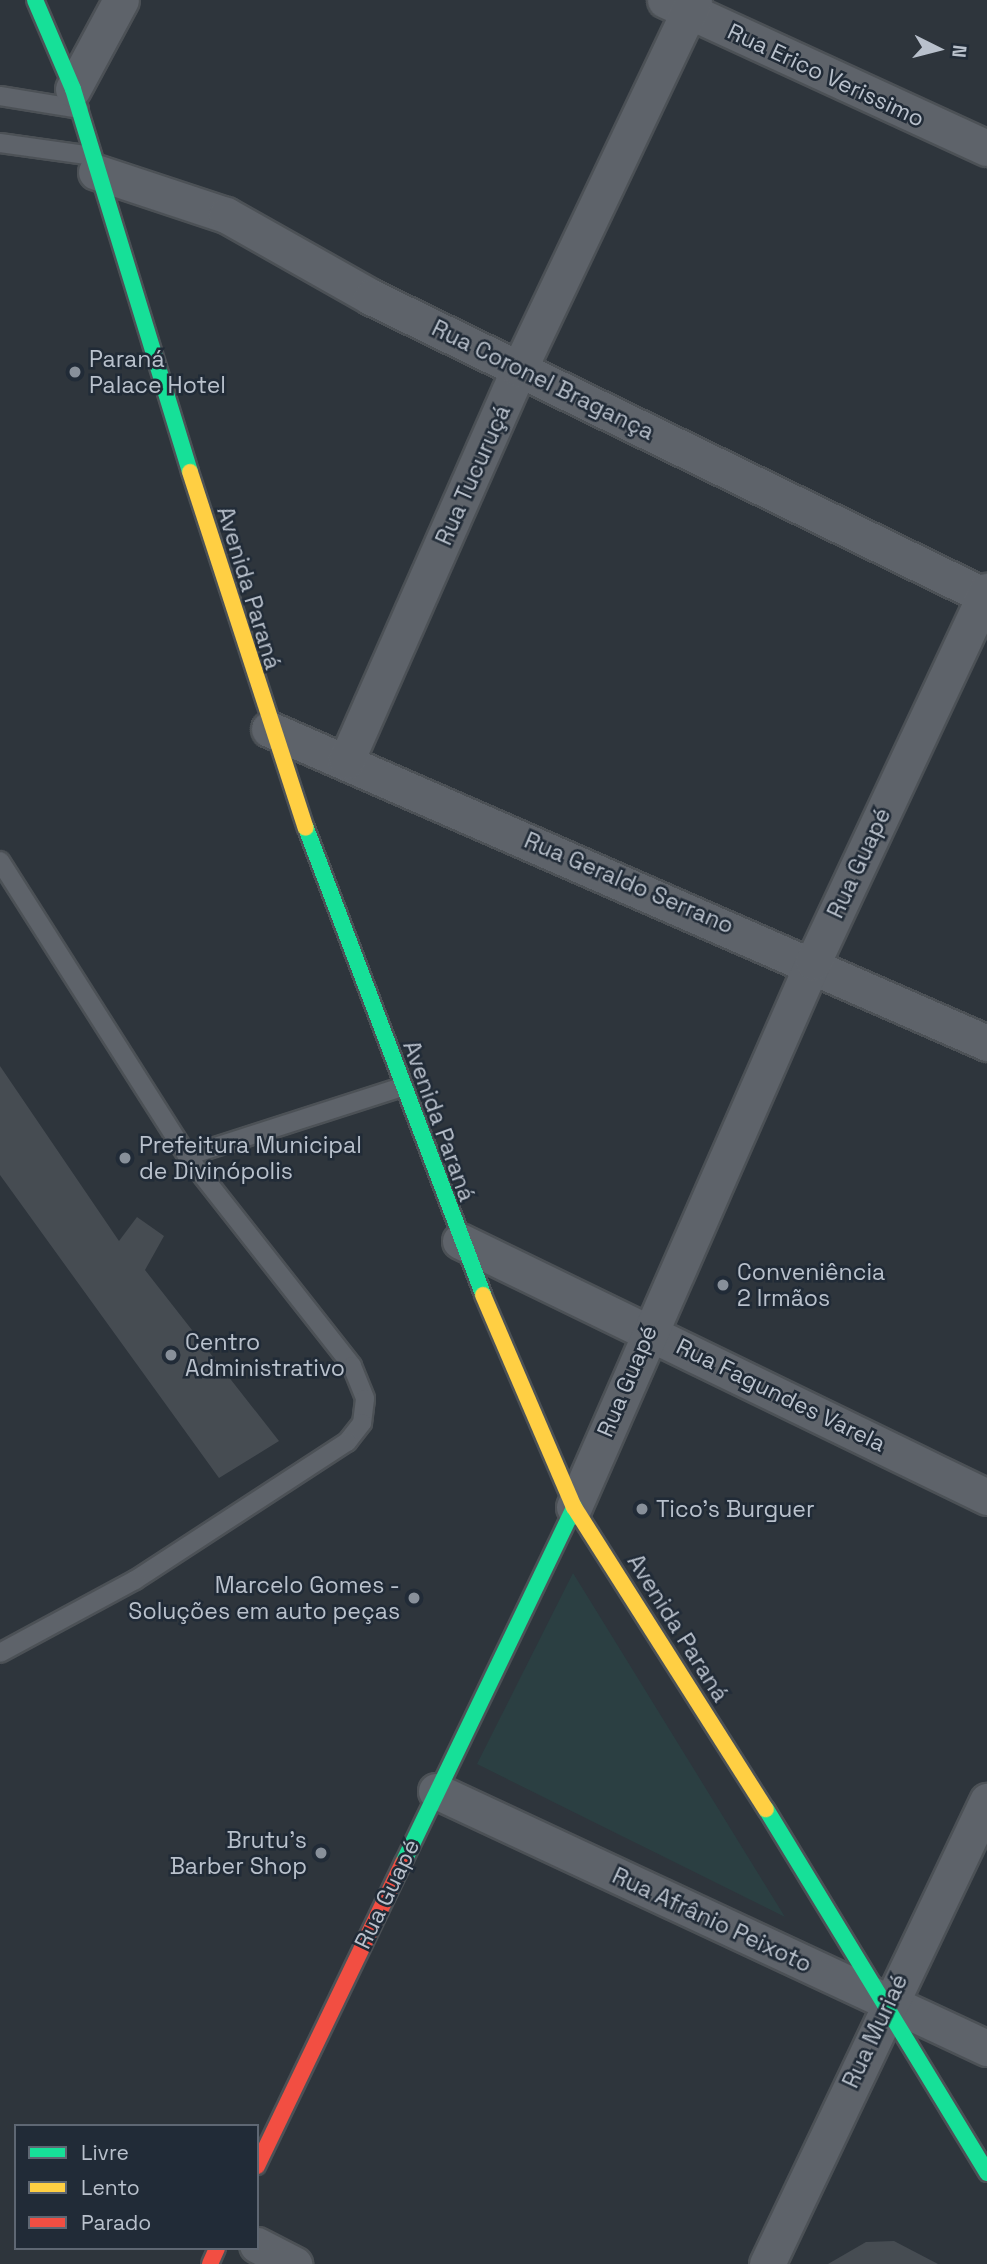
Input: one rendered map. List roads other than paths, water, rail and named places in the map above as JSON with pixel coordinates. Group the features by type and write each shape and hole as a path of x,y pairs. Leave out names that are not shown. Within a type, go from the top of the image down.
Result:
{"main road":[{"name":"Avenida Paraná","path":"35,0 76,99 269,729 460,1241 574,1507 888,2002 987,2173"},
{"name":"Rua Guapé","path":"259,2162 574,1507"}],"street":[{"path":"76,99 121,0"},
{"name":"Rua Erico Verissimo","path":"682,4 987,148"},
{"name":"Rua Tucuruçá","path":"346,761 682,4"},
{"name":"Rua Coronel Bragança","path":"94,164 226,215 371,297 986,595"},
{"name":"Rua Guapé","path":"574,1507 649,1329 813,962 986,595"},
{"name":"Rua Geraldo Serrano","path":"269,729 813,962 987,1043"},
{"name":"Rua Fagundes Varela","path":"460,1241 649,1329 987,1497"},
{"name":"Rua Afrânio Peixoto","path":"436,1791 987,2048"},
{"name":"Rua Muriaé","path":"766,2264 888,2002 987,1801"},
{"path":"259,2246 294,2264"}],"lane":[{"path":"0,96 76,99"},
{"path":"0,143 94,164"},
{"path":"0,861 187,1156 352,1366 365,1399 362,1423 346,1442 247,1510 0,1653"},
{"path":"187,1156 402,1087"}],"place":[{"name":"Paraná Palace Hotel","path":"75,372"},
{"name":"Prefeitura Municipal de Divinópolis","path":"125,1158"},
{"name":"Conveniência 2 Irmãos","path":"723,1285"},
{"name":"Centro Administrativo","path":"171,1355"},
{"name":"Tico's Burguer","path":"642,1509"},
{"name":"Marcelo Gomes - Soluções em auto peças","path":"414,1598"},
{"name":"Brutu's Barber Shop","path":"321,1853"}]}
